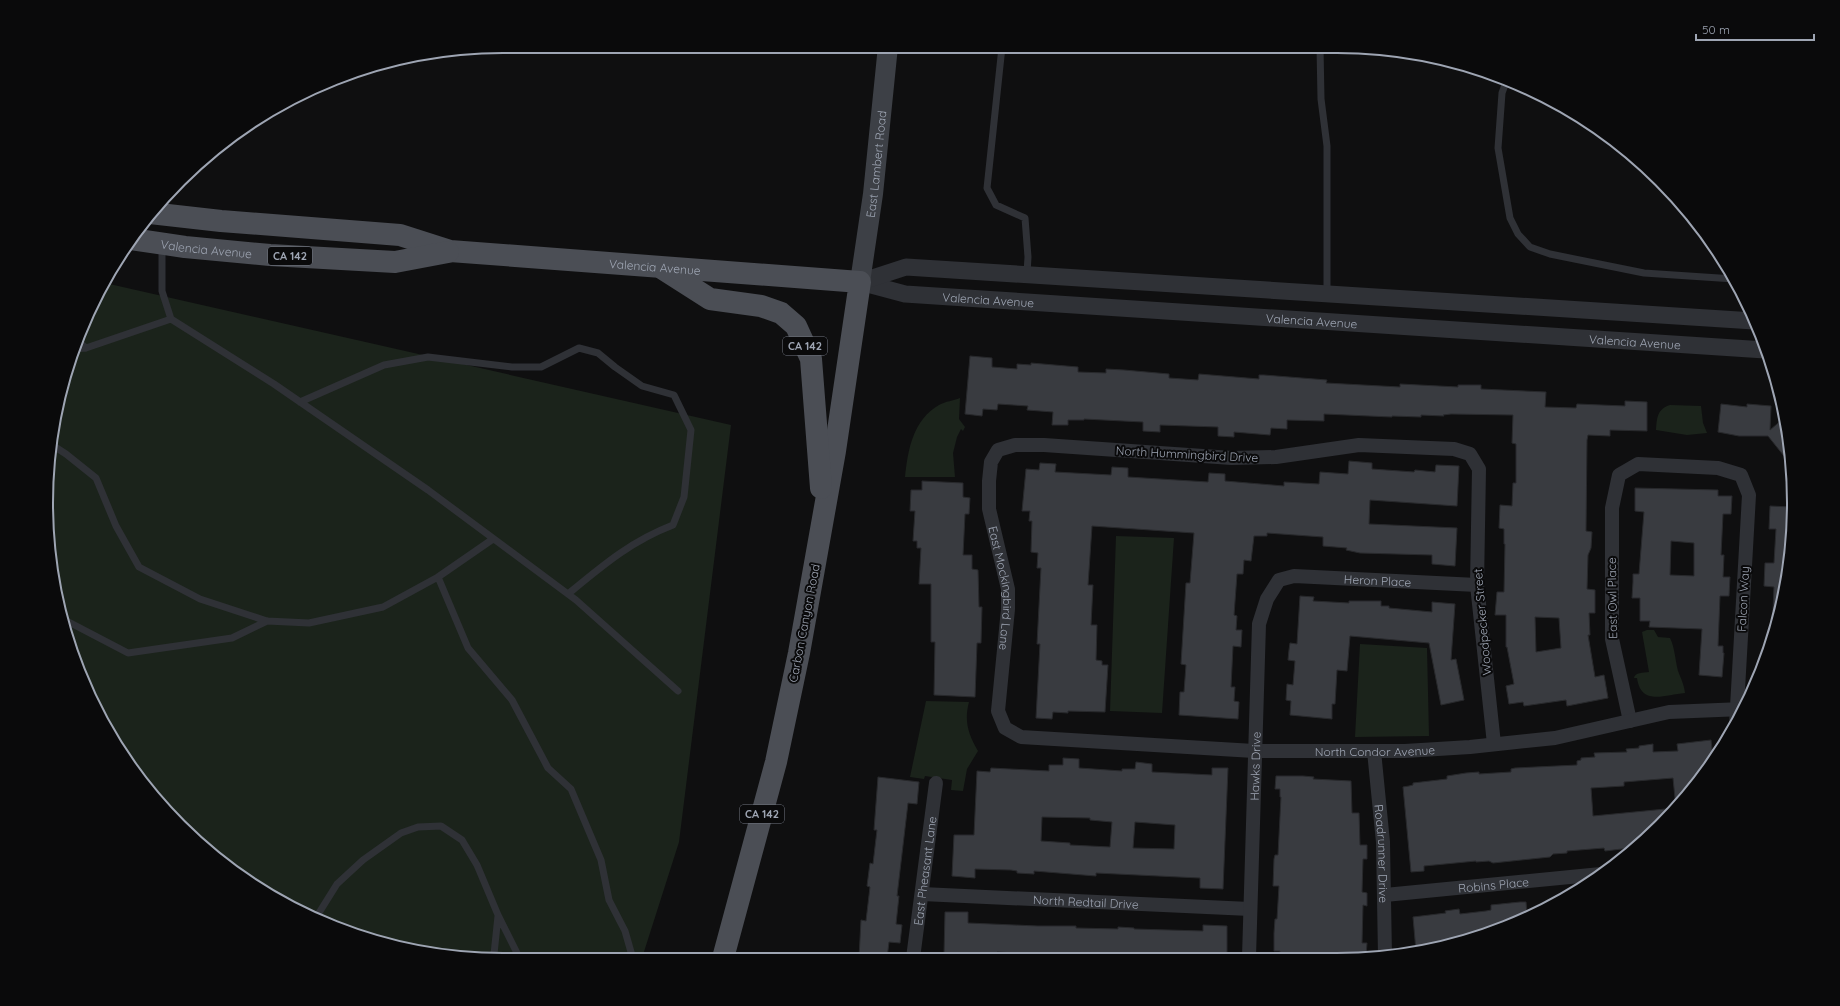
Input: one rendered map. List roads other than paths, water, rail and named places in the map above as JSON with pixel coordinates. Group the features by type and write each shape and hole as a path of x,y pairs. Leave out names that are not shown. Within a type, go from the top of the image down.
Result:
{"main road":[{"name":"East Lambert Road","path":"860,282 873,194 887,53"},
{"name":"Valencia Avenue","path":"158,215 400,235 450,252 860,282"},
{"name":"Valencia Avenue","path":"138,240 270,255 396,262 450,252"},
{"name":"CA 142","path":"662,268 710,299 761,306 781,313 796,326 811,359 824,517"},
{"name":"Carbon Canyon Road","path":"724,953 776,762 799,653 835,451 860,282"}],"street":[{"name":"Valencia Avenue","path":"860,282 906,267 1027,273 1748,321"},
{"name":"Valencia Avenue","path":"860,282 905,294 1760,350"},
{"name":"North Hummingbird Drive","path":"998,450 1015,445 1044,445 1257,458 1303,454 1352,446 1375,445 1454,449 1470,454"},
{"name":"East Mockingbird Lane","path":"998,450 991,462 989,509 1008,589 1008,609 998,711 1005,728"},
{"name":"Woodpecker Street","path":"1470,454 1479,469 1477,585 1494,744"},
{"name":"East Owl Place","path":"1630,721 1612,632 1612,508 1619,475 1638,464 1718,468 1741,475"},
{"name":"Falcon Way","path":"1740,703 1749,495 1741,475"},
{"name":"Heron Place","path":"1279,580 1294,576 1477,585"},
{"name":"Hawks Drive","path":"1249,953 1259,624 1267,599 1279,580"},
{"name":"North Condor Avenue","path":"1005,728 1020,737 1254,751 1374,751 1411,750 1555,738 1669,712 1737,709"},
{"name":"Roadrunner Drive","path":"1374,751 1383,842 1385,950"},
{"name":"East Pheasant Lane","path":"914,953 936,783"},
{"name":"Robins Place","path":"1385,895 1590,875"},
{"name":"North Redtail Drive","path":"922,894 1250,909"}],"lane":[{"path":"1001,53 987,188 996,205 1025,218 1028,257 1027,273"},
{"path":"1320,53 1321,99 1327,146 1327,294"},
{"path":"1505,85 1502,93 1498,148 1510,218 1518,234 1530,247 1550,254 1644,273 1727,279"},
{"path":"162,244 162,291 171,320 300,402 428,490 568,594 678,691"},
{"path":"81,348 86,348 171,320"},
{"path":"82,344 86,348"},
{"path":"300,402 384,365 428,357 512,367 541,367 579,348 598,353 642,386 674,395 691,430 684,497 673,525 650,534 610,559 568,594"},
{"path":"57,448 96,478 116,526 139,567 200,599 267,621 309,623 384,607 438,577 493,538"},
{"path":"438,577 468,648 512,700 548,768 571,789 601,860 609,900 625,930 632,953"},
{"path":"69,622 128,653 232,638 267,621"},
{"path":"319,913 337,884 363,860 401,833 418,827 441,826 462,840 477,865 498,915 517,953"},
{"path":"494,953 498,915"}]}
